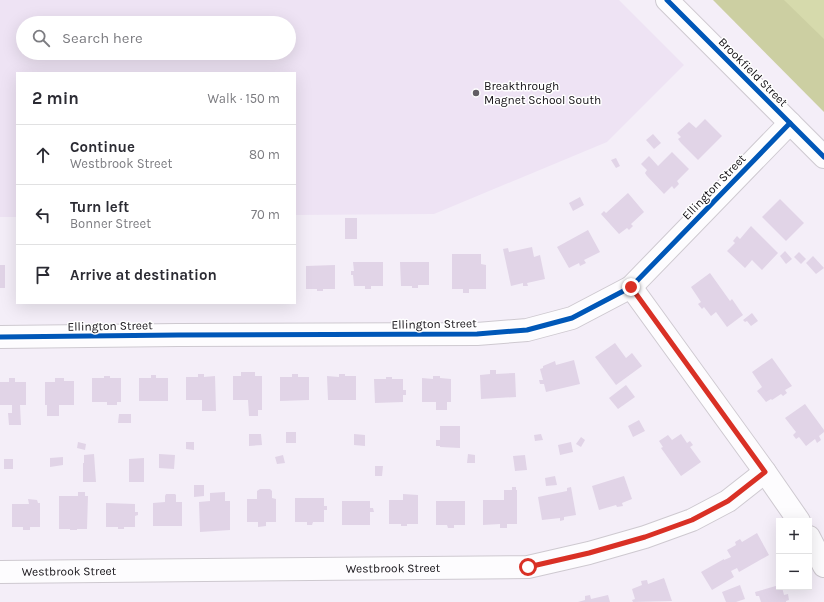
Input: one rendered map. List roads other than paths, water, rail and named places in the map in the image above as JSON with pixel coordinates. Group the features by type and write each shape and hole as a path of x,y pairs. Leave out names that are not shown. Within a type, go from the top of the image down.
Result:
{"street":[{"name":"Brookfield Street","path":"667,0 824,157"},
{"name":"Ellington Street","path":"0,337 477,334 526,330 572,318 631,287 790,124"},
{"path":"631,287 797,518"},
{"name":"Westbrook Street","path":"0,572 528,567 589,553 645,537 692,520 728,501 765,472"},
{"path":"812,543 824,566"}],"place":[{"name":"Breakthrough Magnet School South","path":"476,93"}]}
